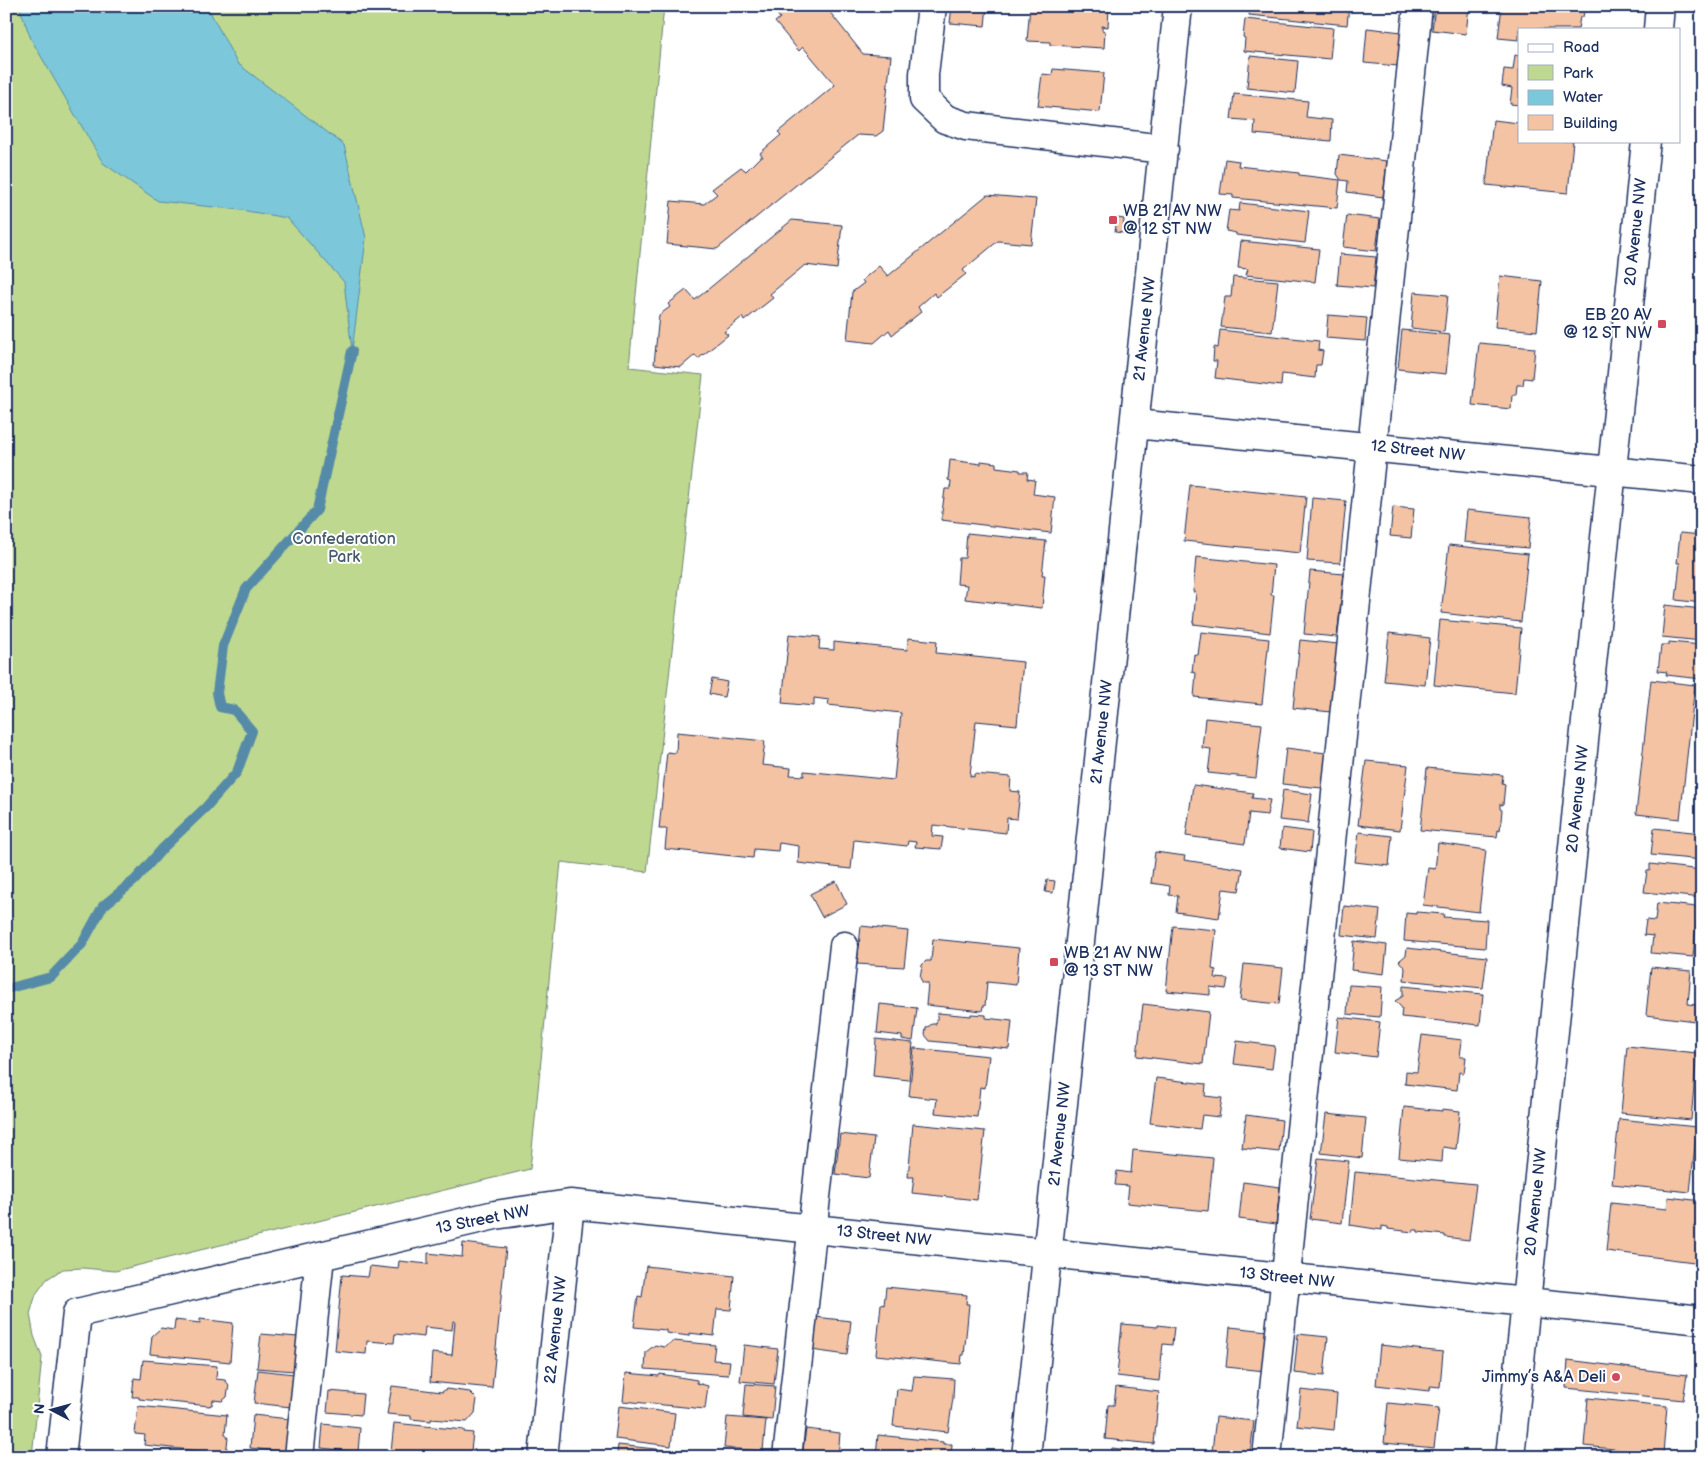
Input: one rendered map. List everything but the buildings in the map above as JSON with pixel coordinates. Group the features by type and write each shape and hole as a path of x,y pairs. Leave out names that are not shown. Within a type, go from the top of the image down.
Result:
{"street":[{"path":"932,6 924,74 924,99 944,119 966,126 1164,149"},
{"name":"21 Avenue NW","path":"1026,1457 1178,6"},
{"path":"1267,1457 1418,6"},
{"path":"1658,28 1660,6"},
{"name":"20 Avenue NW","path":"1510,1457 1646,142"},
{"name":"12 Street NW","path":"1135,424 1702,480"},
{"path":"787,1457 844,946"},
{"name":"13 Street NW","path":"61,1457 76,1313 495,1215 570,1204 1702,1320"},
{"name":"22 Avenue NW","path":"543,1457 570,1204"},
{"path":"299,1457 320,1256"}],"green space":[{"name":"Confederation Park","path":"6,6 664,6 629,367 703,375 647,872 561,862 530,1169 115,1271 83,1268 63,1269 47,1279 36,1294 30,1314 34,1336 42,1357 32,1457 6,1457"}],"water":[{"path":"19,6 207,6 237,63 344,145 366,238 352,351 344,282 287,218 241,210 158,201 103,163 31,39"}],"waterway":[{"path":"6,989 51,977 82,944 103,906 135,880 163,848 206,807 237,772 252,731 234,710 220,707 217,693 223,646 246,589 317,510 352,351"}],"place":[{"name":"WB 21 AV NW @ 12 ST NW","path":"1113,220"},
{"name":"EB 20 AV @ 12 ST NW","path":"1662,324"},
{"name":"WB 21 AV NW @ 13 ST NW","path":"1054,962"},
{"name":"Jimmy’s A&A Deli","path":"1616,1377"}]}
